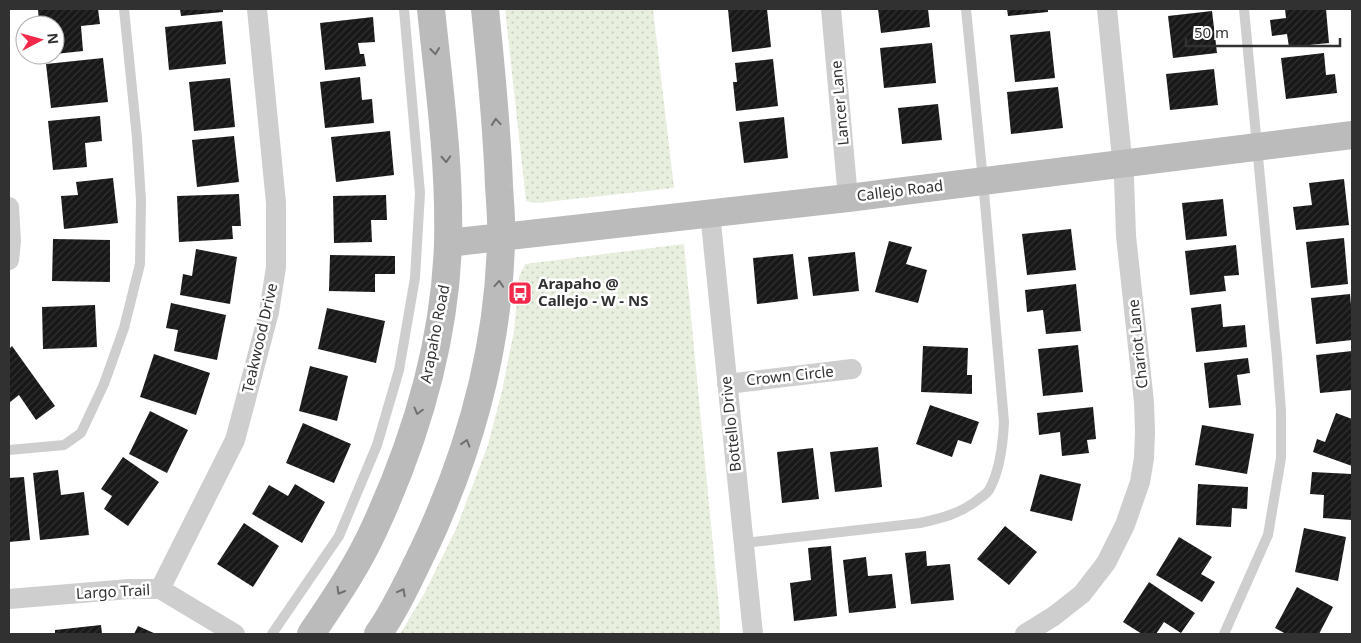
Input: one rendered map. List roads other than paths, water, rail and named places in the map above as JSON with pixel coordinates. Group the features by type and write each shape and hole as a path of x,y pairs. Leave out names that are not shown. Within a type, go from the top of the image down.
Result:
{"main road":[{"name":"Arapaho Road","path":"312,634 334,600 375,528 405,454 434,351 442,312 448,242 448,195 445,137 431,9"},
{"path":"378,634 386,623 415,568 440,515 465,449 477,407 496,310 502,238 497,125 485,9"},
{"name":"Callejo Road","path":"448,242 502,238 848,198 1352,135"}],"street":[{"name":"Teakwood Drive","path":"160,589 235,440 269,312 276,267 276,202 257,9"},
{"name":"Lancer Lane","path":"832,9 848,198"},
{"name":"Chariot Lane","path":"1025,634 1054,616 1082,594 1106,563 1125,524 1140,482 1144,449 1144,402 1126,236 1122,164 1107,9"},
{"path":"9,207 11,241 9,260"},
{"name":"Bottello Drive","path":"710,213 753,634"},
{"name":"Crown Circle","path":"727,384 852,369"},
{"name":"Largo Trail","path":"9,600 129,589 160,589 235,634"}],"lane":[{"path":"9,450 64,445 81,433 104,384 124,328 140,264 141,200 137,138 124,9"},
{"path":"272,634 339,536 377,445 399,370 415,278 420,193 404,9"},
{"path":"744,543 920,523 960,512 989,491 998,467 1003,444 1004,422 966,9"},
{"path":"1224,634 1268,535 1281,458 1280,402 1244,9"}],"place":[{"name":"Arapaho @ Callejo - W - NS","path":"520,293"}]}
